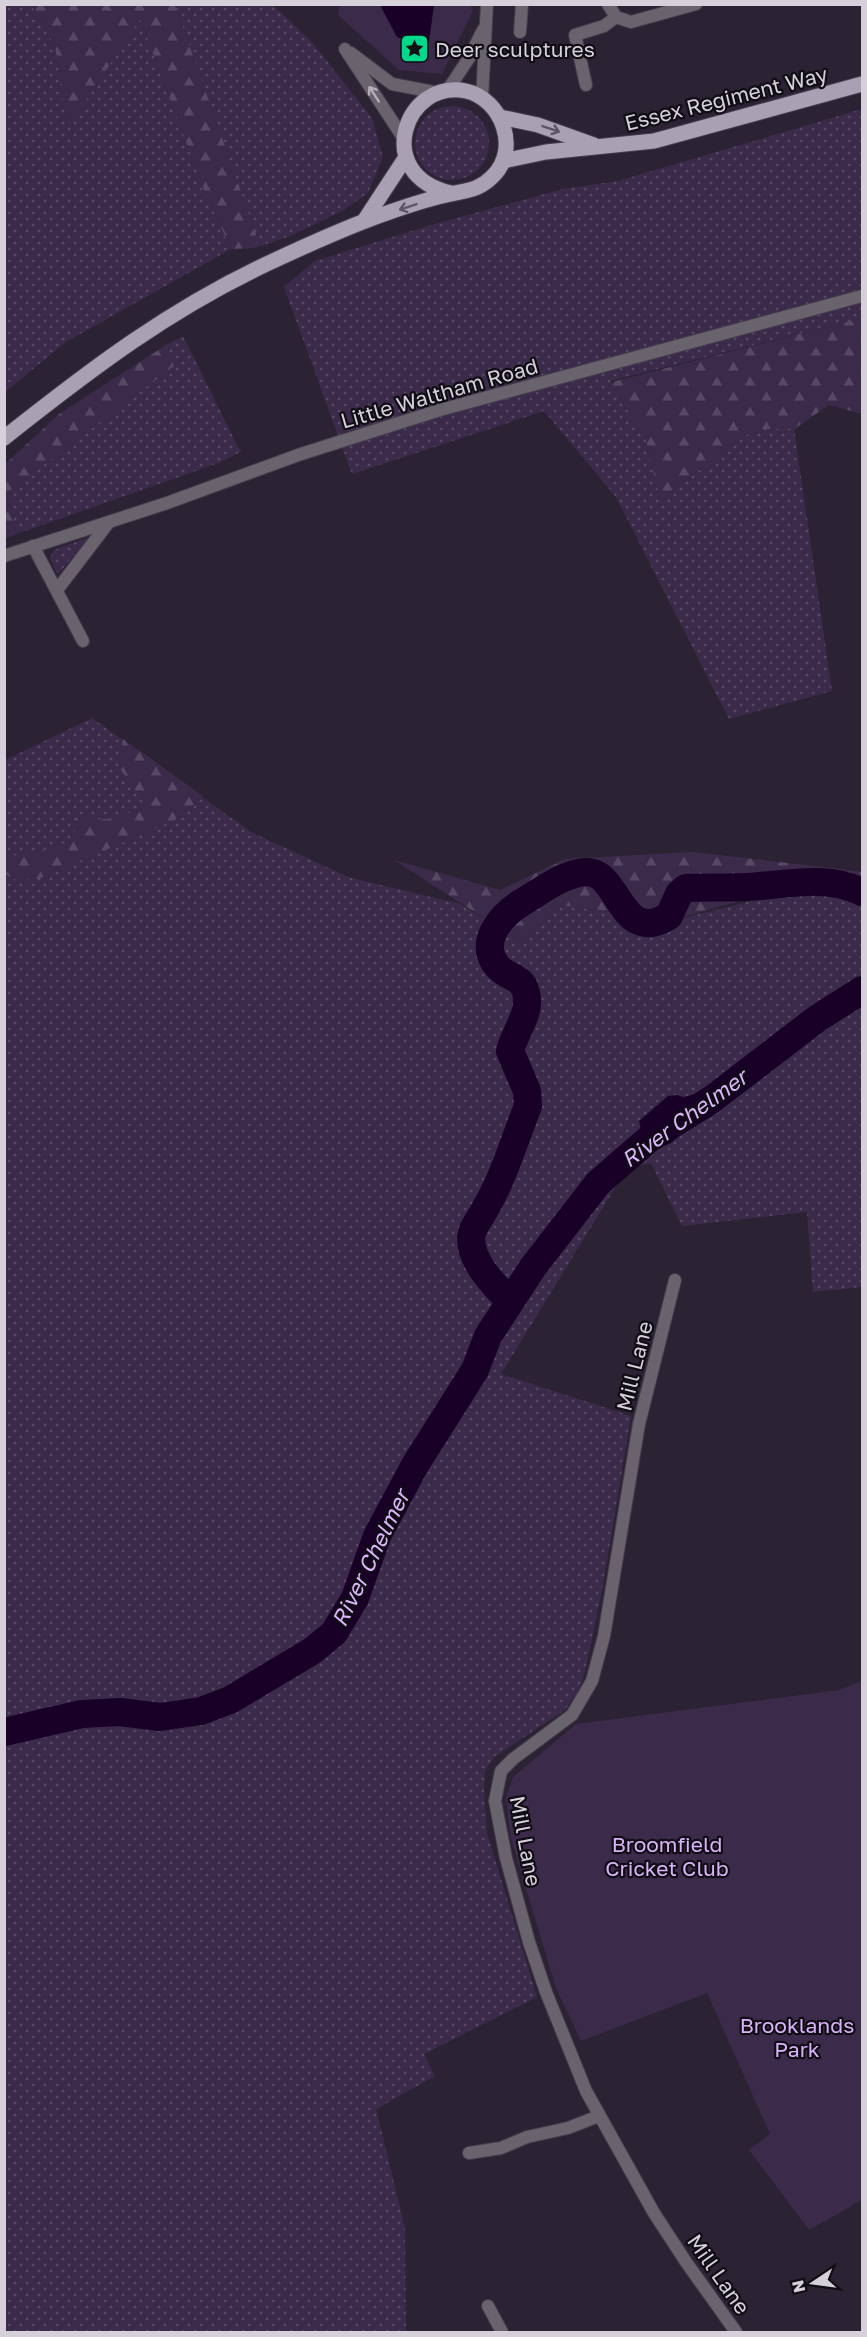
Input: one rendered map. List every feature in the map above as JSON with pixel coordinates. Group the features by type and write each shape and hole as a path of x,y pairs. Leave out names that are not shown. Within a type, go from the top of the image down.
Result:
{"main road":[{"name":"Essex Regiment Way","path":"503,161 546,153 620,147 654,141 862,84"},
{"path":"4,438 92,369 167,318 214,290 272,261 364,221 482,186 495,175 503,161 507,139 500,117 492,106 482,98 465,91 443,92 421,103 409,120 404,140 406,157 412,171 436,190 451,194"},
{"name":"Essex Regiment Way","path":"500,117 538,125 600,147"},
{"path":"364,221 406,157"}],"street":[{"path":"482,98 487,4"},
{"path":"520,32 522,4"},
{"path":"608,4 616,17 631,22 696,4"},
{"path":"586,85 575,35 604,26 616,17"},
{"path":"404,140 345,49 392,84 443,92 469,58 486,24"},
{"name":"Little Waltham Road","path":"4,556 109,522 301,454 440,410 862,296"},
{"path":"57,590 109,522"},
{"path":"33,546 83,641"},
{"name":"Mill Lane","path":"675,1280 639,1424 604,1636 592,1681 572,1715 513,1759 501,1772 496,1794 497,1818 529,1942 570,2055 599,2116 654,2213 736,2332"},
{"path":"469,2153 501,2148 527,2137 568,2128 599,2116"},
{"path":"488,2306 502,2332"}],"green space":[{"path":"340,4 470,4 473,11 442,74 399,70 338,15"},
{"path":"5,5 31,5 55,46 67,127 140,18 204,190 231,249 66,342 5,392"},
{"path":"31,5 175,5 256,234 255,248 231,249 204,190 140,19 67,129 55,46"},
{"path":"175,5 273,5 311,41 372,118 383,157 368,193 342,211 290,236 255,248 256,235"},
{"path":"452,106 466,109 478,117 486,129 489,143 486,157 478,169 466,177 452,180 438,177 426,169 418,157 415,143 418,129 426,117 438,109"},
{"path":"862,109 862,318 610,381 644,430 660,499 755,429 794,429 832,691 729,719 616,497 544,411 352,474 284,287 315,261 431,225 563,189 618,181"},
{"path":"862,318 862,414 829,405 794,429 755,429 660,499 645,436 608,383"},
{"path":"183,336 242,451 221,462 17,534 8,492 173,366 163,347"},
{"path":"163,347 174,366 8,492 17,534 5,539 5,464 59,414"},
{"path":"89,537 57,573 50,558 54,550"},
{"path":"92,718 251,832 348,877 460,904 523,943 558,905 675,920 744,903 848,870 862,872 862,1287 813,1292 807,1212 682,1226 651,1163 627,1168 501,1374 631,1416 603,1585 585,1672 577,1693 565,1710 494,1757 485,1771 487,1833 537,1997 424,2054 435,2076 376,2109 405,2228 406,2332 5,2332 5,760"},
{"path":"123,739 203,796 175,820 38,879 16,880 5,874 5,856 31,854 73,840 77,816 97,819 112,818 145,805 118,765"},
{"path":"693,852 848,870 676,919 558,905 523,943 394,860 500,890 565,859"},
{"name":"Broomfield Cricket Club","path":"862,1681 862,2200 809,2230 749,2150 770,2134 707,1993 581,2041 556,1988 511,1839 506,1799 513,1777 576,1724 839,1690"}],"water":[{"path":"385,5 434,5 428,48 397,37 381,7"},
{"path":"701,1093 713,1104 694,1116 683,1133 671,1143 656,1149 652,1146 643,1133 639,1121 668,1096 683,1097"}],"waterway":[{"name":"River Chelmer","path":"509,1301 479,1264 471,1238 498,1184 528,1106 527,1091 510,1051 526,1011 526,991 520,982 498,967 492,958 491,940 499,923 513,909 552,884 569,876 587,872 598,875 607,883 630,915 640,922 653,923 669,916 679,894 686,888 820,882 834,883 862,892"},
{"name":"River Chelmer","path":"4,1732 82,1714 120,1712 160,1717 201,1711 230,1700 312,1651 334,1633 355,1598 377,1536 415,1465 475,1370 488,1336 533,1267 598,1183 650,1138 711,1100 818,1018 862,990"}],"place":[{"name":"Deer sculptures","path":"414,49"}],"park label":[{"name":"Brooklands Park","path":"797,2037"}]}
